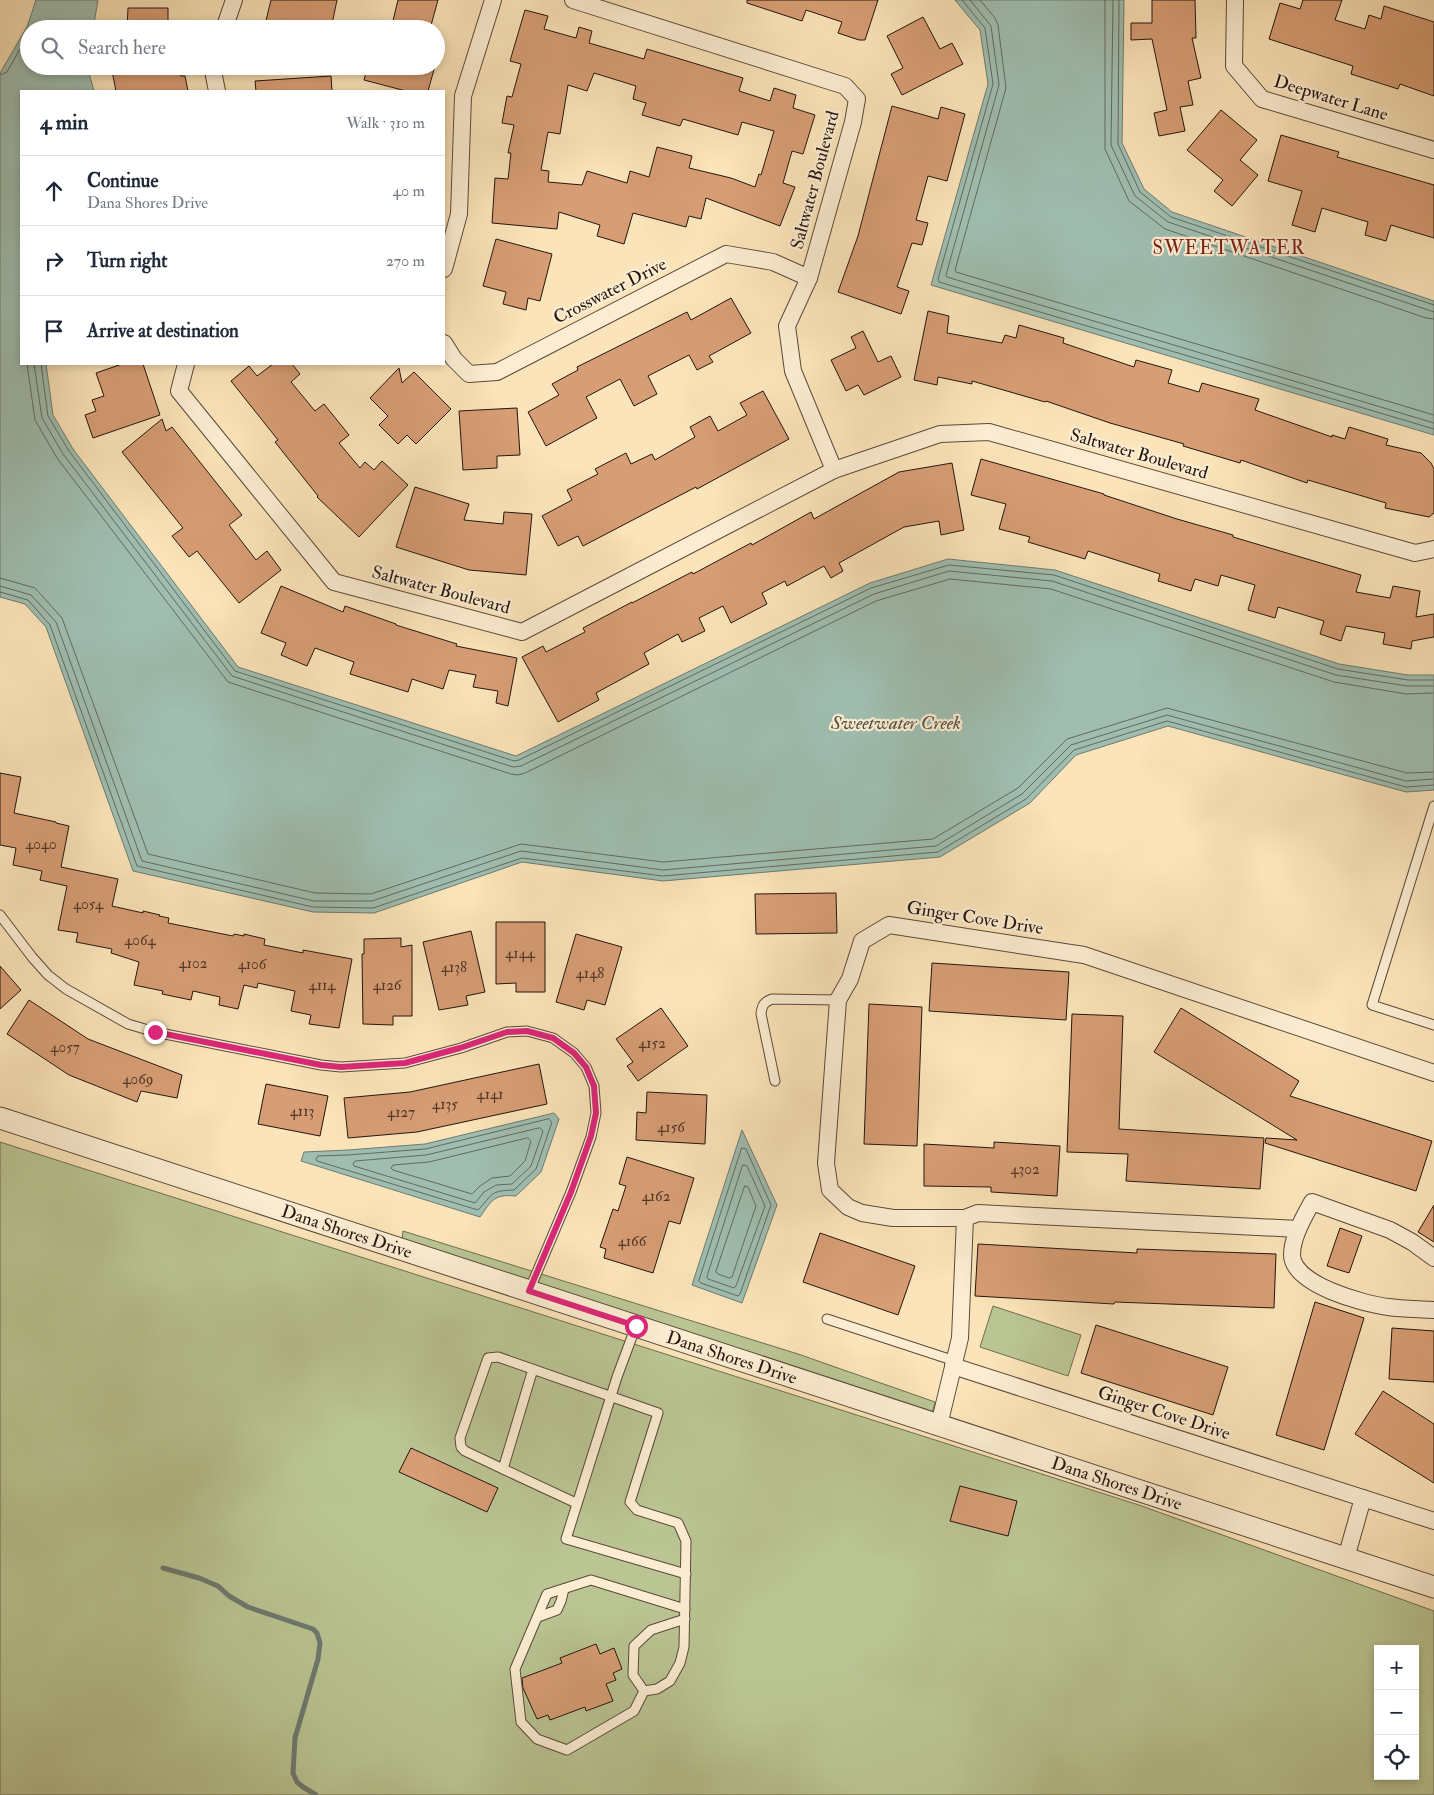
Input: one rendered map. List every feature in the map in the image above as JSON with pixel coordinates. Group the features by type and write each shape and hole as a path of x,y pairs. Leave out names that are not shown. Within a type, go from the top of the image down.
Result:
{"street":[{"path":"227,20 234,0"},
{"path":"445,266 460,214 463,96 493,0"},
{"name":"Saltwater Boulevard","path":"573,0 845,86 857,99 809,278 787,326 793,372 834,470"},
{"name":"Deepwater Lane","path":"1235,0 1234,66 1262,98 1434,150"},
{"path":"214,75 217,90"},
{"name":"Crosswater Drive","path":"445,345 454,359 468,374 497,372 726,254 773,262 809,278"},
{"name":"Saltwater Boulevard","path":"186,365 179,392 334,582 522,632 834,470 940,434 989,432 1415,553 1434,549"},
{"name":"Ginger Cove Drive","path":"1298,1229 978,1213 965,1218 893,1218 862,1213 848,1207 830,1190 826,1163 838,1000 850,979 862,941 889,925 1084,955 1434,1074"},
{"name":"Dana Shores Drive","path":"0,1118 1434,1587"},
{"path":"1434,1258 1412,1242 1390,1230 1312,1202 1298,1229 1292,1256 1296,1267 1304,1277 1319,1286 1371,1304 1434,1310"},
{"path":"939,1425 960,1338 965,1218"},
{"name":"Ginger Cove Drive","path":"954,1364 1434,1521"},
{"path":"1346,1558 1363,1498"}],"lane":[{"path":"1434,806 1372,1006 1434,1025"},
{"path":"0,915 32,958 48,975 66,989 128,1024 155,1032 321,1065 341,1067 405,1063 460,1048 507,1032 527,1031 553,1038 574,1053 586,1067 594,1086 596,1113 591,1136 571,1192 529,1291"},
{"path":"775,1081 761,1014 762,1006 766,1001 772,999 838,1000"},
{"path":"827,1318 954,1364"},
{"path":"636,1326 611,1396 566,1539 686,1574"},
{"path":"576,1503 465,1451 461,1447 460,1438 488,1358 498,1357 658,1413 630,1502 637,1510 678,1523 686,1541 684,1646 680,1663 670,1681 657,1689 644,1691"},
{"path":"504,1469 533,1369"},
{"path":"644,1691 634,1711 567,1750 537,1738 520,1722 514,1669 547,1594 591,1580 685,1609"},
{"path":"538,1617 556,1610 564,1589"},
{"path":"644,1691 633,1675 634,1646 651,1630 685,1619"}],"green space":[{"path":"0,1142 1139,1505 1434,1611 1434,1795 0,1795"},
{"path":"403,1231 798,1354 935,1402 932,1414 402,1241"},
{"path":"993,1306 1081,1335 1068,1376 980,1347"}],"water":[{"name":"Sweetwater Creek","path":"36,0 98,0 95,20 29,20"},
{"path":"955,0 1124,0 1122,143 1144,189 1172,212 1434,301 1434,435 931,285 988,84 980,30"},
{"name":"Sweetwater Creek","path":"20,39 20,75 90,75 94,90 20,90 20,365 46,365 53,415 73,449 238,667 516,756 870,583 948,559 1055,570 1339,664 1408,675 1434,675 1434,790 1406,792 1168,726 1076,755 1030,803 940,857 663,881 522,862 374,913 313,912 133,871 46,627 25,604 0,597 0,73"},
{"path":"554,1113 559,1119 541,1172 516,1196 503,1196 494,1199 480,1217 301,1161 304,1152 425,1144"},
{"path":"742,1130 777,1205 742,1303 692,1285"}],"building":[{"path":"271,0 337,0 333,20 266,20"},
{"path":"398,0 438,0 432,20 393,20"},
{"path":"747,0 878,0 865,40 859,40 838,33 842,22 806,10 802,21 747,3"},
{"path":"1152,0 1195,0 1196,38 1192,38 1201,78 1188,81 1193,105 1180,107 1185,131 1159,136 1154,113 1167,110 1152,39 1131,40 1131,23 1152,23"},
{"path":"1303,0 1342,0 1335,20 1365,29 1369,15 1381,19 1384,6 1434,22 1434,96 1400,84 1398,89 1351,74 1353,66 1269,39 1280,3 1300,9"},
{"path":"128,8 168,8 168,20 127,20"},
{"path":"525,10 548,16 544,29 576,38 579,27 592,31 589,43 644,59 647,49 743,78 739,91 770,101 774,88 796,95 793,108 815,115 803,154 792,151 783,183 795,187 780,226 706,198 701,219 689,216 686,227 633,213 624,244 597,236 600,225 559,212 557,229 492,223 495,178 508,179 511,153 508,153 514,125 502,123 507,96 512,97 521,64 510,61","holes":["594,73 636,86 633,99 646,103 642,115 680,126 683,119 738,135 742,122 774,131 761,175 759,174 755,187 731,178 689,168 692,156 657,147 649,177 630,171 627,183 587,171 582,185 548,182 549,171 541,170 548,132 560,134 568,85 587,91"]},
{"path":"923,17 940,49 952,43 963,64 902,95 891,74 903,68 887,36"},
{"path":"113,75 181,75 185,76 188,90 116,90"},
{"path":"365,75 432,75 428,90 402,90 364,80"},
{"path":"331,76 332,90 256,90 255,81"},
{"path":"892,106 938,119 941,107 965,114 947,181 928,176 916,220 928,223 922,245 912,243 897,287 909,291 901,314 838,292 858,236"},
{"path":"1221,110 1257,140 1240,160 1258,175 1232,206 1214,191 1223,180 1187,150"},
{"path":"1281,135 1339,152 1337,157 1434,185 1434,238 1391,225 1386,241 1365,235 1368,222 1322,208 1315,232 1292,225 1302,191 1268,181"},
{"path":"496,239 552,254 540,301 528,298 526,310 503,304 506,292 483,286"},
{"path":"731,298 751,333 709,356 713,362 697,370 689,355 648,376 657,394 634,406 620,379 586,397 597,418 546,446 528,412 559,395 552,384 578,370 577,367 687,312 691,320"},
{"path":"928,311 949,316 947,333 1002,343 1005,335 1016,338 1019,325 1064,338 1063,343 1134,367 1136,360 1172,370 1168,383 1199,392 1202,383 1259,399 1255,410 1332,437 1332,435 1345,439 1349,427 1388,439 1386,445 1421,453 1431,463 1434,469 1434,513 1429,517 1385,508 1386,503 1308,480 1307,483 1241,460 1240,463 1046,401 972,381 972,384 938,377 937,385 914,380"},
{"path":"863,331 878,362 891,356 901,377 864,395 858,385 846,391 831,360 856,348 851,337"},
{"path":"119,365 143,365 160,415 93,438 85,415 96,411 92,400 104,396 96,373"},
{"path":"272,365 293,365 300,374 291,382 315,411 324,404 349,435 339,443 360,468 365,462 374,470 382,461 408,485 359,537 317,497 275,442 278,440 231,381 249,366 257,376"},
{"path":"399,368 402,383 414,372 451,409 416,444 407,435 398,444 379,425 388,416 370,398"},
{"path":"763,391 789,439 697,489 696,487 583,546 578,536 558,546 542,516 572,500 567,490 598,474 595,469 626,453 631,464 652,454 655,460 695,437 690,427 710,416 718,431 747,415 740,403"},
{"path":"517,408 520,455 497,456 497,468 463,470 459,411"},
{"path":"162,419 166,431 172,427 242,515 229,525 256,560 267,551 281,570 239,603 197,551 189,557 172,536 183,528 122,452"},
{"path":"981,459 1104,494 1177,519 1233,535 1233,537 1361,575 1356,592 1390,598 1393,586 1420,591 1416,617 1434,614 1434,637 1412,641 1411,649 1383,644 1385,633 1346,626 1341,641 1320,634 1324,621 1278,607 1275,618 1248,610 1255,585 1221,575 1218,586 1195,579 1191,591 1158,581 1160,574 1088,551 1085,559 1028,542 1030,537 999,529 1006,504 971,495"},
{"path":"952,463 964,530 941,535 939,521 904,527 839,563 843,571 831,578 824,566 787,586 785,581 762,593 767,604 731,623 723,606 699,618 705,631 682,642 678,634 644,653 649,664 596,693 599,700 558,722 522,657 543,646 546,652 585,632 583,628 632,602 692,572 693,574 751,543 752,545 811,512 814,519 899,472"},
{"path":"415,487 469,504 464,520 503,524 504,512 532,514 526,575 469,570 396,547"},
{"path":"281,586 343,612 345,606 396,625 457,644 456,646 517,658 508,706 496,703 498,691 473,687 476,675 449,670 443,689 412,679 408,692 350,674 354,662 315,648 307,666 281,655 286,643 261,633"},
{"path":"0,773 21,777 14,813 69,826 61,867 118,879 112,906 160,915 169,918 168,923 233,936 234,934 244,936 244,934 265,939 264,945 303,953 303,950 352,959 339,1028 309,1024 311,1015 291,1011 295,991 258,983 257,988 244,985 238,1009 219,1005 220,997 193,991 191,1000 162,994 163,991 134,985 139,962 111,953 112,949 76,942 78,933 58,930 67,886 40,880 42,871 13,865 16,848 0,845"},
{"path":"836,893 837,933 756,934 755,894"},
{"path":"496,922 545,922 545,992 516,992 516,983 496,984"},
{"path":"471,931 485,992 466,996 468,1005 439,1010 423,942"},
{"path":"576,934 622,947 605,1005 587,1000 584,1010 556,1002"},
{"path":"401,938 401,947 412,945 412,1016 393,1016 393,1025 363,1024 362,954 364,954 364,939"},
{"path":"932,963 1069,972 1066,1020 929,1011"},
{"path":"0,966 21,990 0,1009"},
{"path":"29,1000 88,1039 182,1075 177,1098 141,1091 137,1102 69,1075 7,1034"},
{"path":"869,1004 922,1007 917,1146 864,1144"},
{"path":"661,1008 688,1046 638,1081 627,1066 633,1062 616,1039"},
{"path":"1181,1008 1299,1081 1290,1096 1432,1141 1416,1191 1265,1143 1266,1138 1297,1140 1154,1052"},
{"path":"1072,1014 1123,1016 1119,1129 1264,1138 1260,1189 1126,1181 1128,1154 1067,1152"},
{"path":"539,1064 547,1104 417,1132 348,1138 344,1098 410,1092"},
{"path":"266,1084 328,1096 320,1136 258,1124"},
{"path":"647,1092 707,1095 705,1144 636,1140 637,1112 646,1113"},
{"path":"994,1142 1060,1146 1057,1196 991,1192 991,1187 924,1186 924,1144 994,1148"},
{"path":"627,1157 694,1178 680,1224 669,1221 653,1273 604,1258 606,1249 600,1247 613,1209 618,1211 626,1186 619,1184"},
{"path":"1434,1205 1434,1242 1418,1232"},
{"path":"1340,1228 1362,1236 1349,1273 1327,1266"},
{"path":"820,1233 915,1266 898,1315 803,1282"},
{"path":"978,1244 1137,1253 1137,1249 1276,1254 1274,1308 1115,1302 1114,1304 975,1296"},
{"path":"1315,1302 1364,1318 1324,1450 1276,1435"},
{"path":"1096,1325 1228,1367 1213,1415 1081,1373"},
{"path":"1392,1328 1434,1331 1434,1382 1389,1379"},
{"path":"1383,1391 1434,1424 1434,1483 1355,1434"},
{"path":"411,1448 498,1488 487,1512 399,1472"},
{"path":"960,1486 1017,1501 1008,1536 950,1521"},
{"path":"596,1644 600,1654 614,1648 622,1669 613,1673 616,1680 606,1684 613,1701 586,1711 585,1707 550,1720 548,1715 537,1719 523,1688 522,1678 562,1663 560,1658"}],"waterway":[{"path":"163,1568 199,1578 218,1586 229,1596 248,1607 313,1629 317,1633 320,1643 318,1659 295,1738 293,1773 297,1782 316,1795"}],"district":[{"name":"SWEETWATER","path":"1229,248"}],"route":[{"path":"155,1032 321,1065 341,1067 405,1063 460,1048 507,1032 527,1031 553,1038 574,1053 586,1067 594,1086 596,1113 591,1136 571,1192 529,1291 636,1326"}]}
